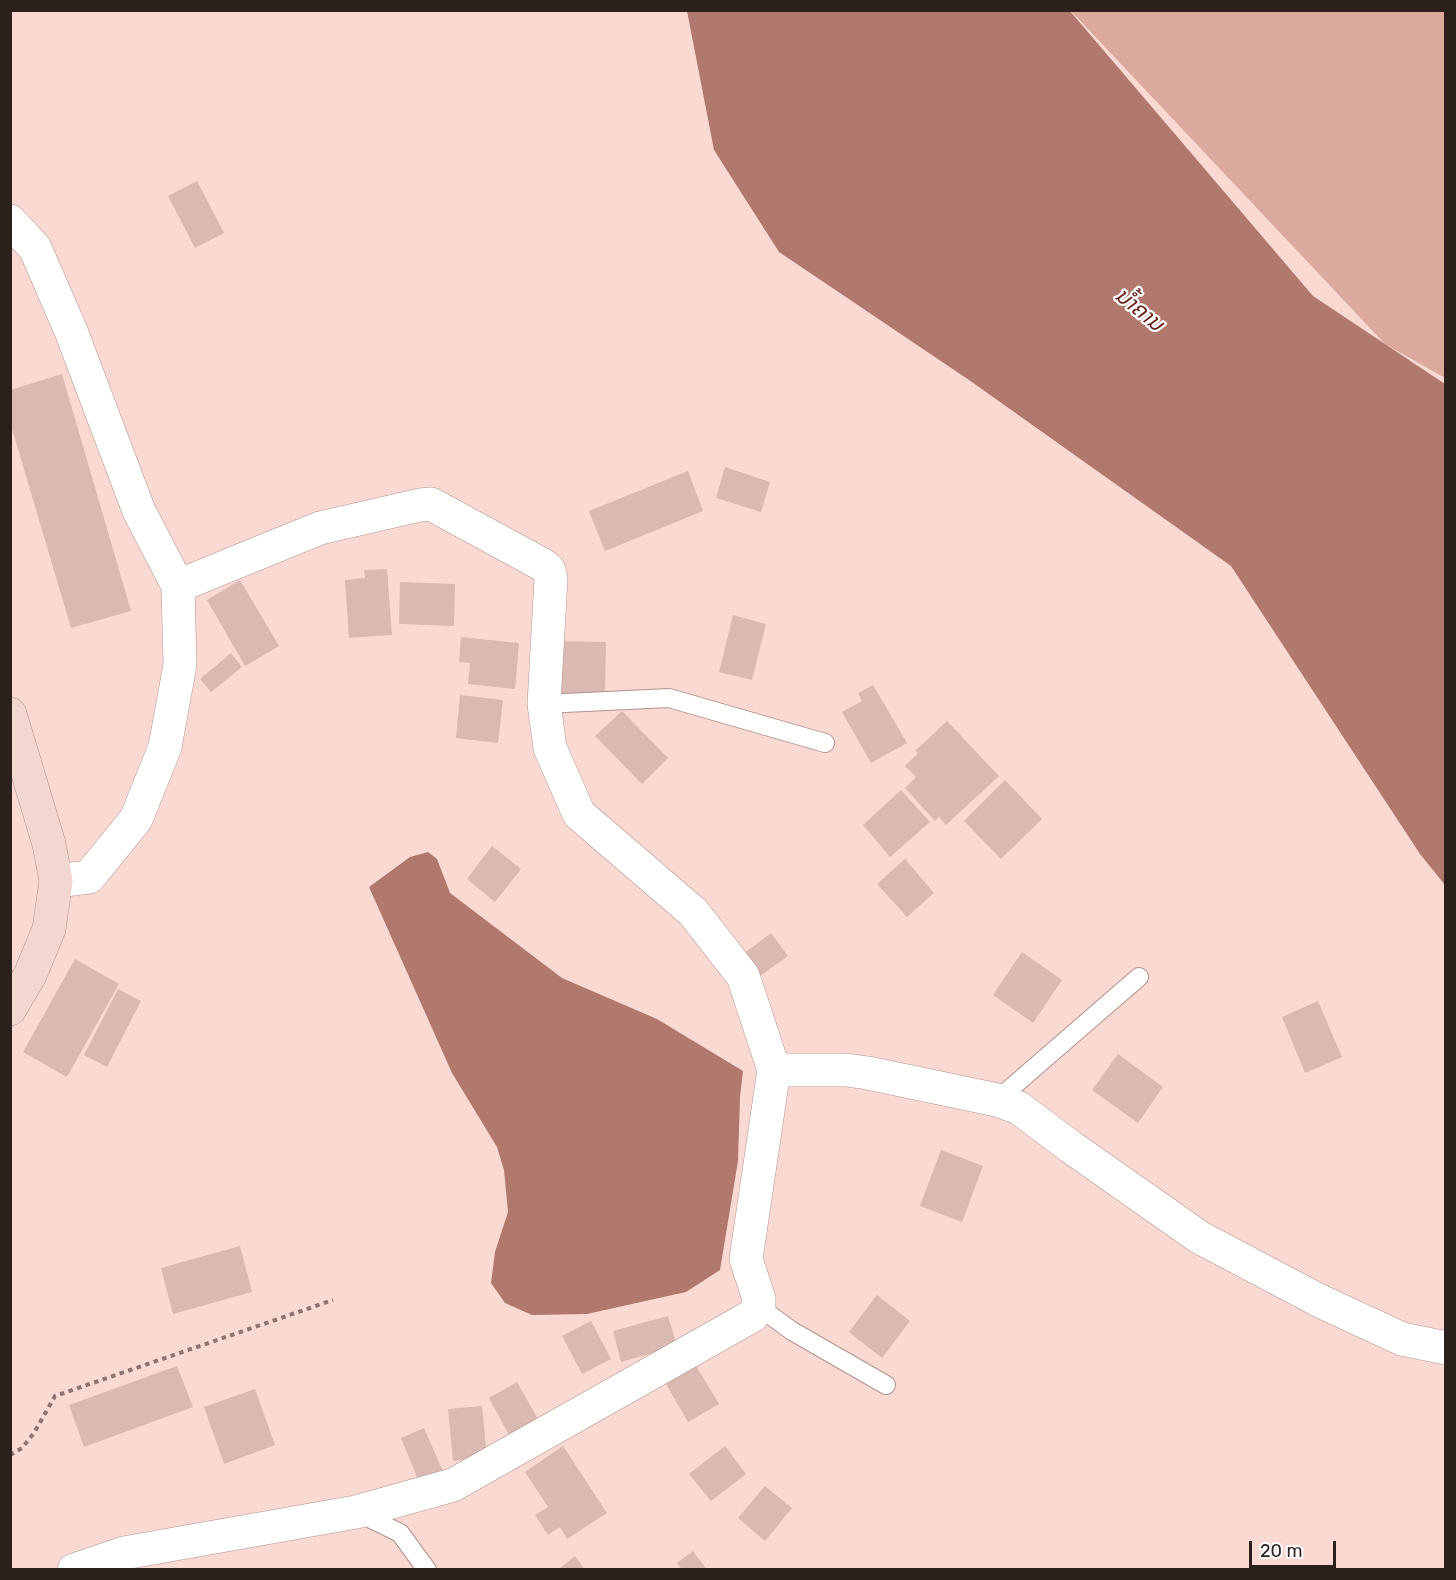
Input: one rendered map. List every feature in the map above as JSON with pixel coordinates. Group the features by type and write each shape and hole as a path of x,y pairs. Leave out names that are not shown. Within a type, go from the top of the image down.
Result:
{"street":[{"path":"10,221 34,248 71,331 139,511 178,586 180,665 165,747 136,819 89,877 56,881"},
{"path":"74,1569 124,1553 356,1512 453,1485 752,1316 759,1307 759,1299 746,1259 774,1071 743,976 693,912 579,814 550,748 544,704 551,578 549,570 431,504 320,528 178,586"},
{"path":"10,714 49,844 56,881 49,929 30,975 10,1009"},
{"path":"774,1071 868,1073 997,1100 1019,1108 1199,1237 1320,1301 1402,1339 1446,1348"}],"lane":[{"path":"544,704 669,698 825,743"},
{"path":"997,1100 1139,977"},
{"path":"759,1307 792,1331 886,1384"},
{"path":"356,1512 400,1533 427,1569"}],"path":[{"path":"10,1455 22,1448 34,1433 55,1396 333,1300"}],"shaded area":[{"path":"1071,11 1445,11 1445,378 1385,344"}],"water":[{"name":"ນ້ຳຄານ","path":"687,11 1070,11 1313,296 1445,384 1445,885 1420,854 1231,566 969,380 779,252 714,150"},
{"path":"428,852 437,859 450,893 562,978 657,1019 743,1071 738,1161 720,1270 686,1292 587,1314 532,1315 505,1303 491,1283 495,1252 508,1212 504,1170 497,1147 452,1073 369,887 410,857"}],"building":[{"path":"197,181 224,233 195,248 168,196"},
{"path":"62,374 131,611 71,628 10,422 10,390"},
{"path":"725,467 770,482 761,512 716,498"},
{"path":"688,471 703,511 605,551 589,511"},
{"path":"387,569 392,635 349,638 345,580 365,578 364,570"},
{"path":"240,580 279,646 245,666 207,600"},
{"path":"400,582 455,584 454,626 399,624"},
{"path":"733,615 766,624 752,680 719,672"},
{"path":"461,637 519,643 515,689 468,684 470,663 459,662"},
{"path":"555,641 606,642 605,694 554,693"},
{"path":"231,653 242,667 211,692 200,679"},
{"path":"873,685 907,743 871,763 842,712 862,701 858,693"},
{"path":"460,695 503,700 498,743 456,738"},
{"path":"622,711 668,758 642,784 595,736"},
{"path":"947,721 999,776 946,825 939,817 935,821 905,788 916,777 905,766 918,753 915,751"},
{"path":"1005,780 1042,819 1001,859 964,821"},
{"path":"901,790 930,822 890,857 863,825"},
{"path":"492,846 521,869 495,902 467,879"},
{"path":"905,859 934,893 907,917 877,884"},
{"path":"771,933 788,956 760,976 743,954"},
{"path":"1022,952 1062,980 1033,1023 993,995"},
{"path":"75,959 119,984 67,1077 23,1052"},
{"path":"118,989 141,1001 107,1067 84,1055"},
{"path":"1318,1001 1342,1057 1305,1073 1282,1017"},
{"path":"1118,1054 1163,1087 1138,1123 1092,1090"},
{"path":"941,1150 983,1166 962,1222 920,1206"},
{"path":"240,1246 252,1292 173,1314 161,1268"},
{"path":"877,1295 910,1321 882,1358 849,1332"},
{"path":"668,1316 677,1346 621,1362 613,1331"},
{"path":"591,1321 611,1359 582,1374 562,1336"},
{"path":"177,1366 193,1407 84,1447 69,1405"},
{"path":"696,1366 719,1404 688,1422 666,1384"},
{"path":"517,1382 539,1421 510,1437 489,1398"},
{"path":"255,1389 275,1445 224,1464 204,1407"},
{"path":"482,1406 487,1457 453,1461 448,1409"},
{"path":"424,1428 445,1476 421,1487 401,1438"},
{"path":"563,1446 607,1513 567,1539 560,1527 548,1535 535,1515 548,1507 525,1472"},
{"path":"725,1446 746,1474 711,1501 689,1474"},
{"path":"765,1486 792,1508 765,1541 738,1518"},
{"path":"693,1551 707,1570 682,1570 677,1563"},
{"path":"575,1556 585,1570 558,1570"}]}
